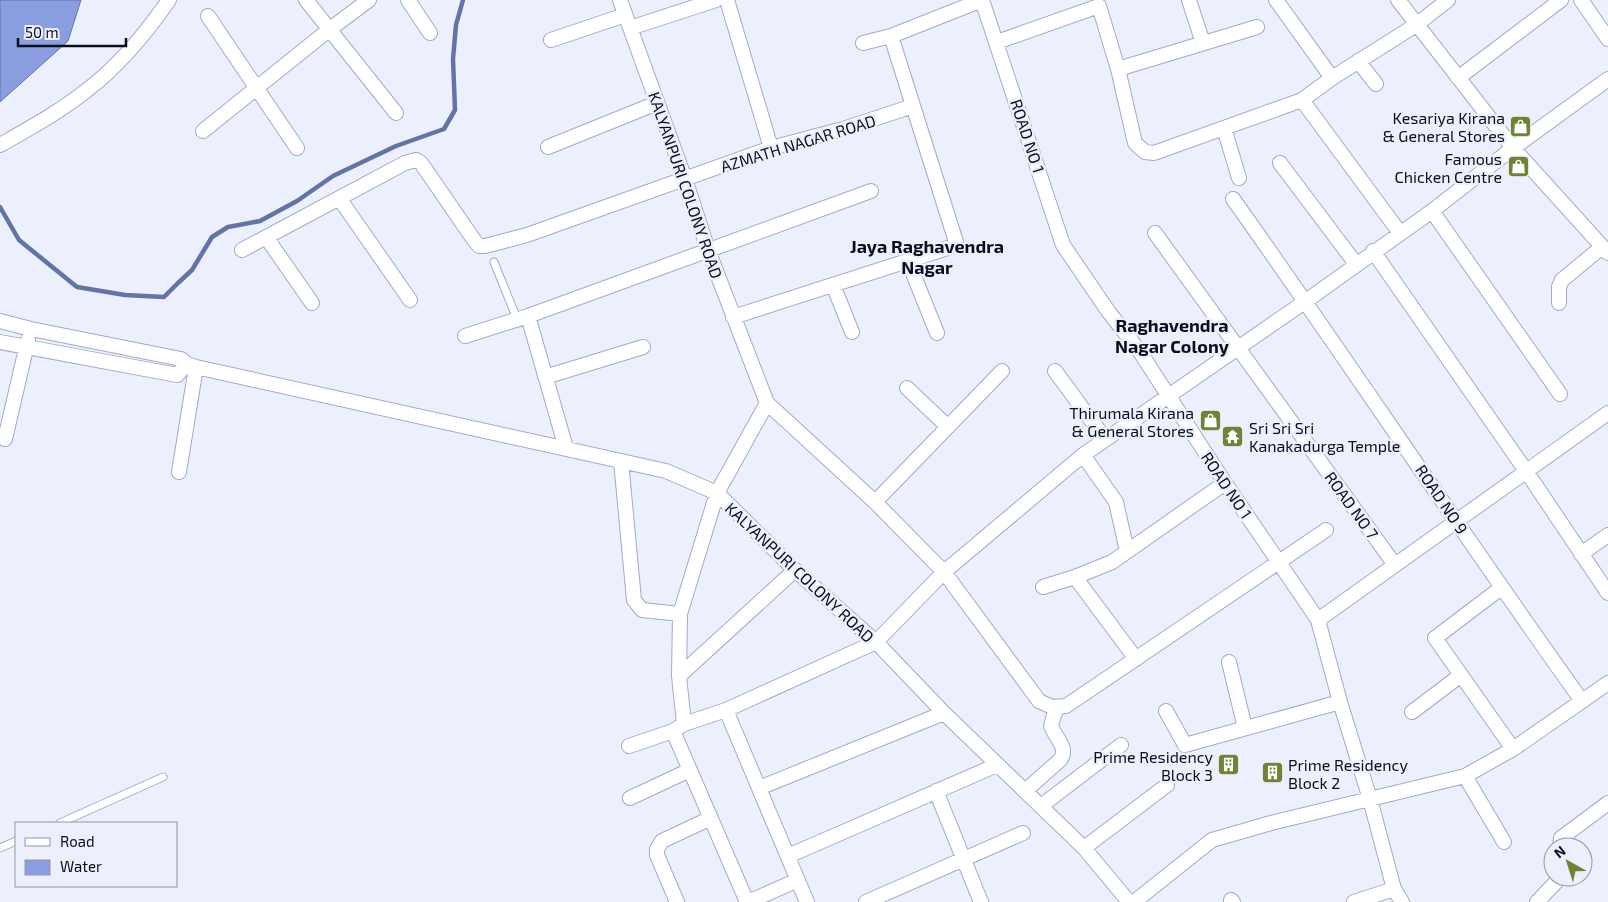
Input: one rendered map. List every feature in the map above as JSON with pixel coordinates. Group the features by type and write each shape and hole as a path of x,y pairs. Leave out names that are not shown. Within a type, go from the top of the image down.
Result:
{"street":[{"path":"0,145 48,117 88,90 133,47 169,0"},
{"path":"306,0 396,113"},
{"path":"204,132 256,88 369,0"},
{"path":"408,0 430,33"},
{"name":"KALYANPURI COLONY ROAD","path":"620,0 686,180 708,250 766,403 717,492 795,570 876,642 944,713 1084,848 1129,902"},
{"path":"551,40 716,0"},
{"path":"727,0 771,148"},
{"path":"863,43 891,36 982,0"},
{"name":"ROAD NO 1","path":"982,0 1063,245 1140,352 1225,483 1318,620 1397,898"},
{"path":"1189,0 1203,43"},
{"path":"1276,0 1332,78"},
{"path":"1398,0 1514,148 1605,250 1562,280 1559,287 1559,303"},
{"path":"997,42 1099,6 1118,69 1135,143 1144,152 1154,153 1302,100 1332,78 1416,25 1448,0"},
{"path":"1458,78 1561,0"},
{"path":"1581,0 1608,39"},
{"path":"208,16 297,148"},
{"path":"1118,69 1257,27"},
{"path":"733,317 957,245 891,36"},
{"path":"1358,62 1376,84"},
{"path":"629,746 726,710 876,642 944,572 1083,455 1400,234 1608,79"},
{"path":"1302,100 1400,234"},
{"path":"548,147 657,103"},
{"name":"AZMATH NAGAR ROAD","path":"339,198 405,163 416,160 421,163 474,240 479,246 484,246 527,235 686,180 771,148 842,129 913,106"},
{"path":"1224,128 1239,178"},
{"path":"1280,163 1356,264"},
{"path":"465,336 871,191"},
{"path":"242,250 339,198 410,300"},
{"name":"ROAD NO 9","path":"1233,199 1306,301 1501,588 1582,701"},
{"path":"1432,211 1560,394"},
{"name":"ROAD NO 7","path":"1155,233 1395,565"},
{"path":"266,237 312,303"},
{"path":"1373,251 1526,471 1608,593"},
{"path":"908,261 937,333"},
{"path":"833,285 852,332"},
{"path":"522,317 545,377 566,448"},
{"path":"0,321 182,359 191,365 666,471 717,492 680,614 678,727 690,770 748,902 798,880"},
{"path":"6,439 31,329"},
{"path":"0,342 177,374 191,365"},
{"path":"545,377 643,346"},
{"path":"179,472 191,365"},
{"path":"1056,371 1105,439"},
{"path":"875,502 1002,372"},
{"path":"907,388 948,427"},
{"path":"766,403 875,502 944,572 1039,701 1052,707 1066,706 1326,530"},
{"path":"1318,620 1608,413"},
{"path":"1083,455 1116,502 1127,551"},
{"path":"620,461 634,600 642,610 680,614"},
{"path":"1043,587 1112,562 1225,483"},
{"path":"1581,554 1608,535"},
{"path":"679,676 795,570"},
{"path":"1075,577 1136,659"},
{"path":"1501,588 1435,638 1513,749"},
{"path":"1228,662 1245,728"},
{"path":"1412,712 1461,674"},
{"path":"1134,902 1212,840 1271,823 1464,776 1513,749 1608,683"},
{"path":"1166,711 1186,745 1340,702"},
{"path":"1025,791 1064,755 1064,750 1051,726 1058,707"},
{"path":"726,710 807,902"},
{"path":"759,788 944,713"},
{"path":"1041,806 1121,745"},
{"path":"788,856 997,765"},
{"path":"630,798 690,770"},
{"path":"1464,776 1504,842"},
{"path":"1084,848 1167,785"},
{"path":"936,791 982,902"},
{"path":"1562,837 1608,803"},
{"path":"676,902 657,855 657,849 662,840 711,818"},
{"path":"866,902 1023,834"},
{"path":"1536,902 1551,887"},
{"path":"1354,902 1397,898"}],"lane":[{"path":"494,262 522,317"},
{"path":"62,822 163,777"},
{"path":"0,848 15,841"}],"water":[{"path":"0,0 81,0 68,41 0,102"}],"waterway":[{"path":"0,207 19,240 77,287 125,295 164,297 192,270 212,237 228,227 260,221 297,201 333,176 396,146 444,129 455,110 453,59 456,25 463,0"}],"place":[{"name":"Kesariya Kirana & General Stores","path":"1521,126"},
{"name":"Famous Chicken Centre","path":"1518,167"},
{"name":"Thirumala Kirana & General Stores","path":"1210,421"},
{"name":"Sri Sri Sri Kanakadurga Temple","path":"1233,436"},
{"name":"Prime Residency Block 3","path":"1229,765"},
{"name":"Prime Residency Block 2","path":"1272,773"}],"district":[{"name":"Jaya Raghavendra Nagar","path":"927,256"},
{"name":"Raghavendra Nagar Colony","path":"1172,335"}]}
